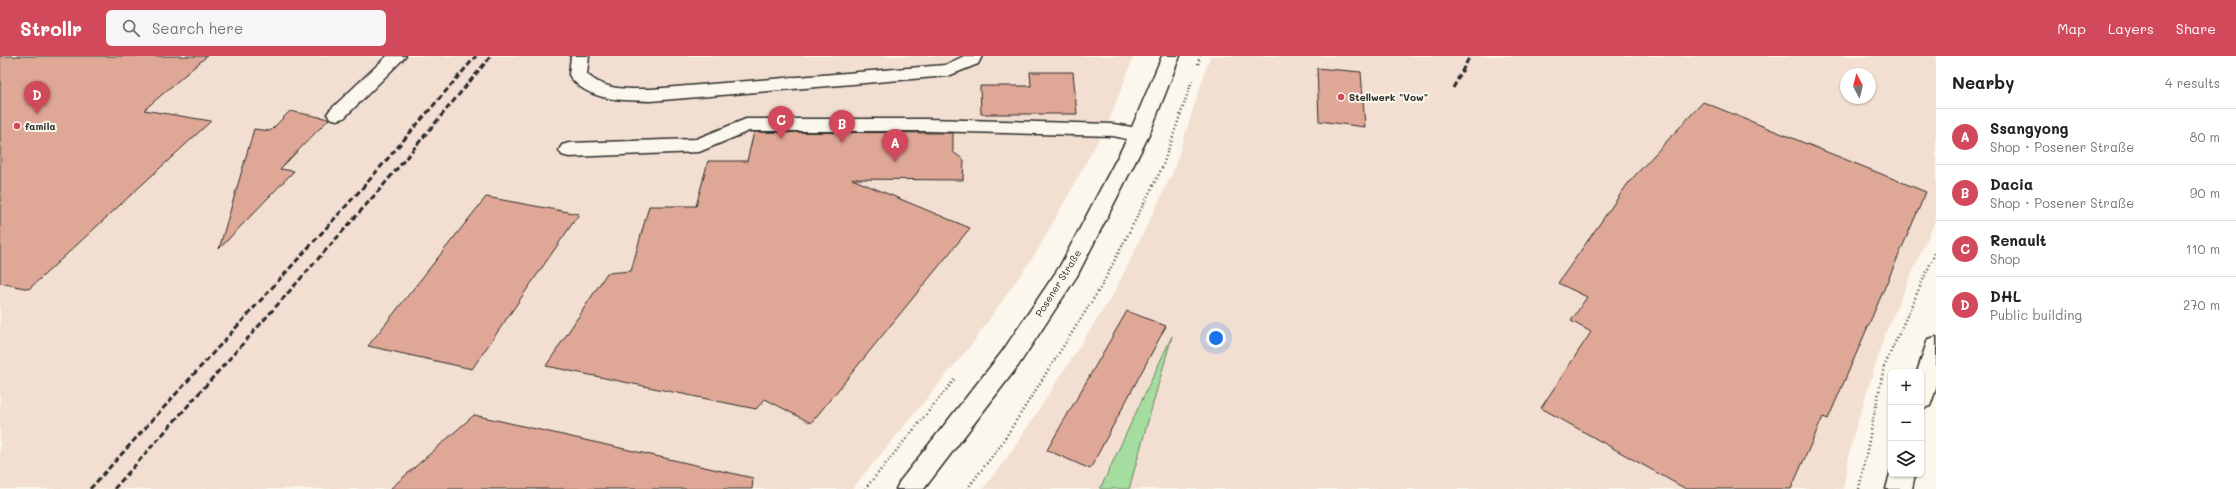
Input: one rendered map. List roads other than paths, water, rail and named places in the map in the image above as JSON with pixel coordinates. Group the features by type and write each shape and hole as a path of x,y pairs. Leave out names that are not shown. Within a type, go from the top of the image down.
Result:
{"street":[{"path":"337,114 397,56"},
{"path":"580,56 578,75 585,84 609,94 651,95 948,70 972,60 973,56"},
{"name":"Posener Straße","path":"909,489 1010,359 1069,270 1138,136 1172,56"},
{"path":"569,150 699,145 746,125 927,125 1113,130 1138,136"},
{"path":"1924,388 1936,346"},
{"path":"1899,489 1901,477"}],"railway":[{"path":"90,489 365,185 476,56"},
{"path":"114,489 381,188 491,56"},
{"path":"1453,88 1470,56"}],"place":[{"name":"Stellwerk \"Vow\"","path":"1341,97"},
{"name":"DHL","path":"37,114"},
{"name":"famila","path":"17,126"},
{"name":"Renault","path":"781,139"},
{"name":"Dacia","path":"842,143"},
{"name":"Ssangyong","path":"895,162"}]}
